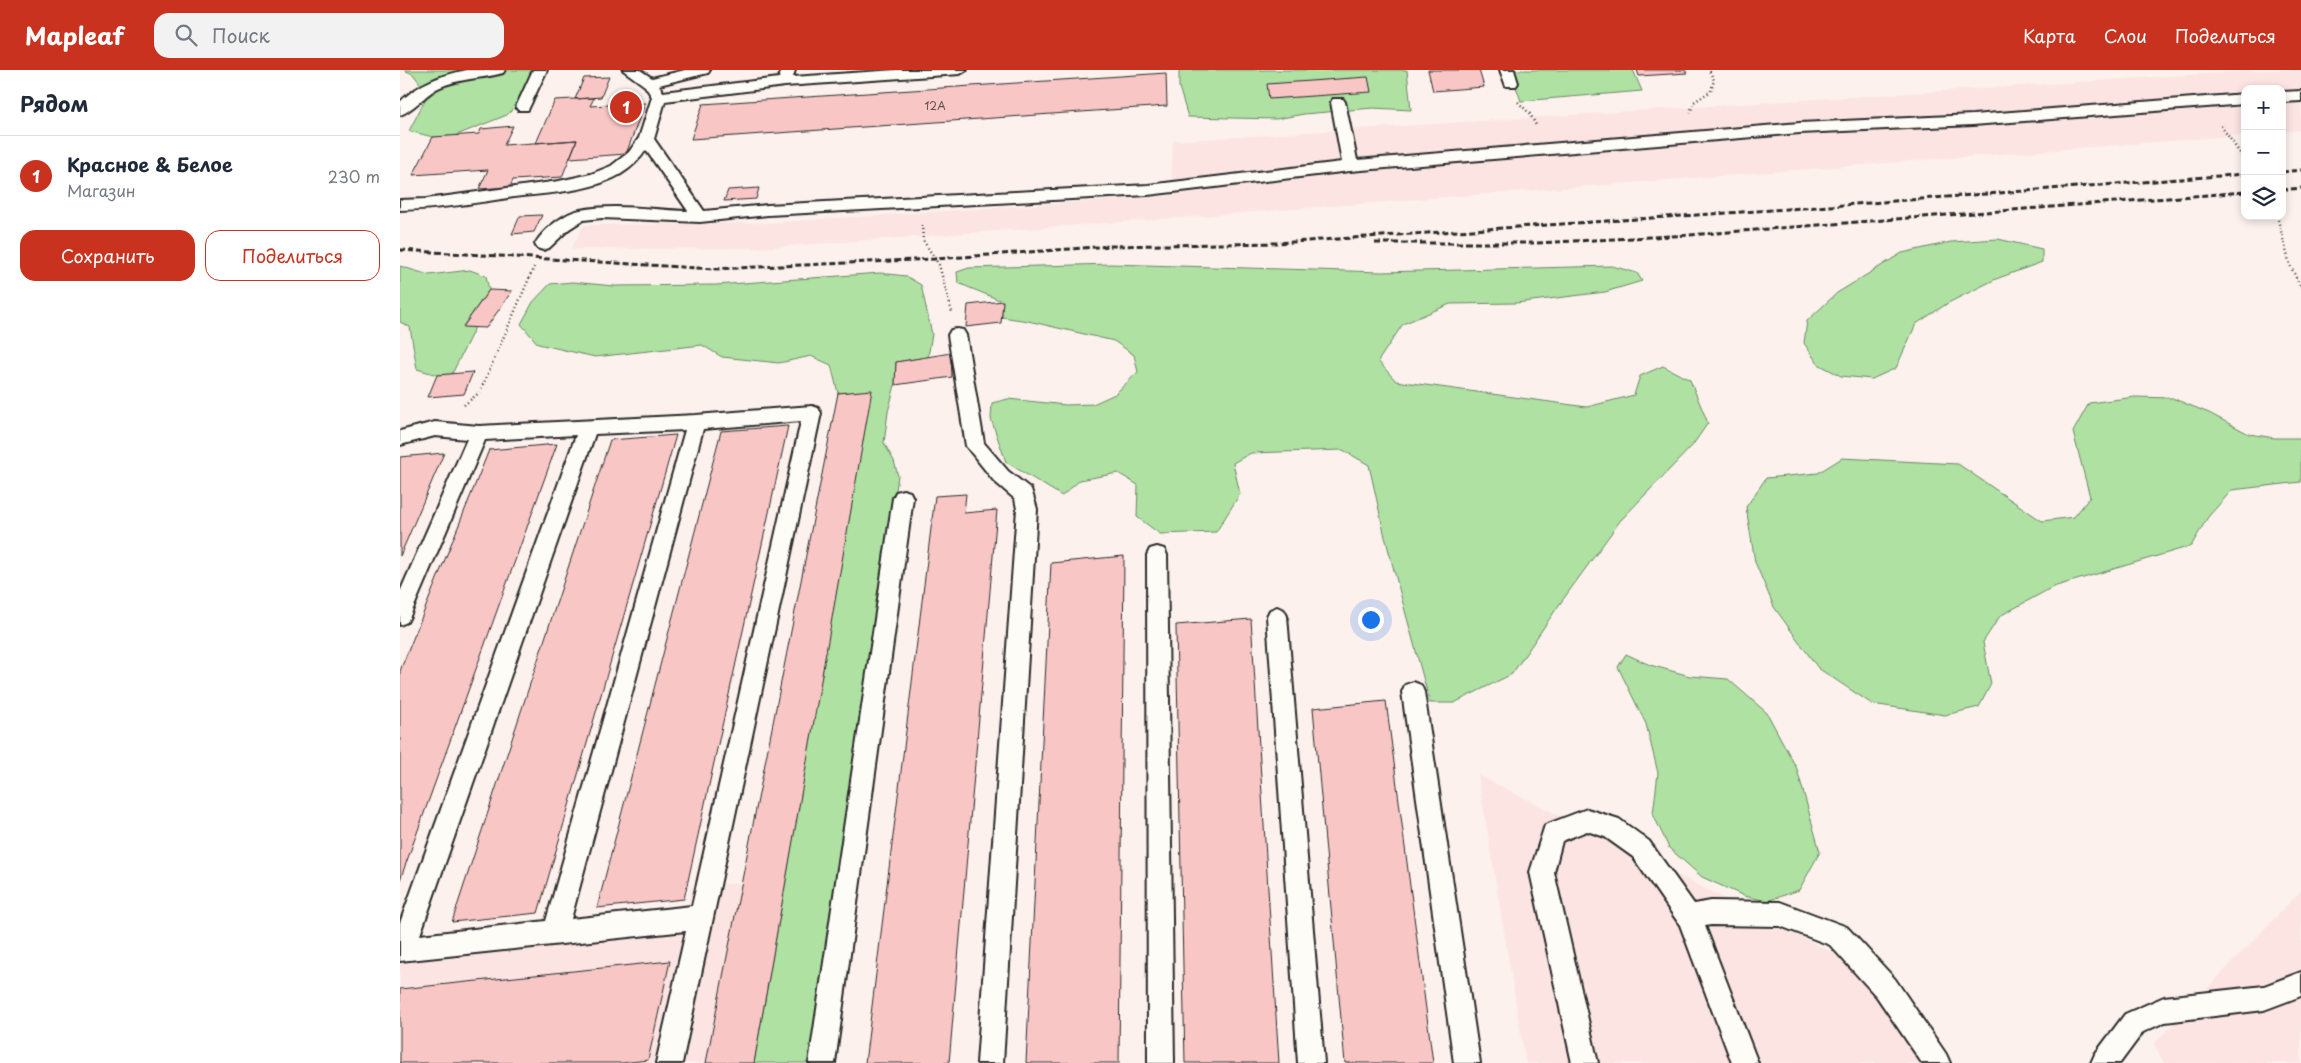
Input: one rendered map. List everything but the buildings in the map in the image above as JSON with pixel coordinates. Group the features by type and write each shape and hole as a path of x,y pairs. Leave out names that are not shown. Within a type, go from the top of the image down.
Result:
{"lane":[{"path":"400,110 413,96 435,83 465,74 498,70"},
{"path":"523,106 540,70"},
{"path":"400,205 498,194 594,180 616,170 634,156 646,139 659,97 650,83 630,70"},
{"path":"650,83 703,70"},
{"path":"659,97 786,76 960,70"},
{"path":"400,87 413,96"},
{"path":"2286,97 2301,96"},
{"path":"543,244 563,225 580,215 602,213 700,217 768,210 1148,190 1350,166 1700,136 1800,128 1973,120 2241,99"},
{"path":"1338,102 1350,166"},
{"path":"646,139 700,217"},
{"path":"957,335 975,446 1001,476 1024,495 1027,509 990,1063"},
{"path":"400,438 435,429 479,433 696,422 812,413 669,1063"},
{"path":"555,933 696,422"},
{"path":"588,427 401,949 702,917"},
{"path":"400,616 479,433"},
{"path":"822,1063 902,498"},
{"path":"1157,555 1161,1063"},
{"path":"1277,616 1311,1063"},
{"path":"1413,692 1467,1063"},
{"path":"1585,1063 1542,872 1553,833 1587,820 1611,827 1641,848 1689,917 1745,1063"},
{"path":"1689,917 1711,913 1780,914 1838,936 1886,988 1937,1063"},
{"path":"2104,1063 2134,1023 2164,1010 2264,998 2301,984"}],"path":[{"path":"1700,136 1690,113 1694,102 1711,91 1714,80 1709,70"},
{"path":"1509,76 1514,96 1535,122 1547,149"},
{"path":"2204,102 2241,154"},
{"path":"926,202 921,226 923,240 939,265 957,335"},
{"path":"2278,220 2290,265 2301,288"},
{"path":"435,429 480,392 543,244"}],"shaded area":[{"path":"2266,70 2301,70 2301,130 2286,132 2286,85 2241,85 2241,135 1176,218 757,248 571,249 584,225 766,223 1171,196 1173,141"},
{"path":"1478,775 1894,983 1921,1063 1526,1063"},
{"path":"815,877 788,1063 400,1063 400,939 688,908 692,887"},
{"path":"2301,891 2301,1063 2164,1063 2154,1044"}],"green space":[{"path":"404,70 532,70 518,104 507,115 454,136 433,137 409,131 428,94 413,74"},
{"path":"1179,70 1407,70 1411,110 1373,108 1304,114 1276,119 1188,117 1179,87"},
{"path":"1510,70 1633,70 1642,91 1521,101"},
{"path":"1998,239 2042,249 2042,262 1996,279 1948,303 1916,324 1896,368 1872,379 1841,376 1818,364 1804,343 1807,321 1837,293 1902,253 1951,242"},
{"path":"1111,264 1382,272 1612,266 1637,273 1642,281 1605,292 1516,303 1450,304 1403,324 1378,361 1396,381 1587,407 1634,395 1640,376 1663,366 1690,380 1708,423 1692,446 1620,521 1512,674 1454,703 1430,703 1385,537 1369,465 1343,450 1251,453 1233,463 1240,494 1216,532 1160,534 1137,517 1138,485 1118,473 1080,480 1062,496 1006,462 991,419 992,403 1008,399 1066,405 1093,404 1115,394 1138,372 1134,355 1114,341 1028,321 1002,317 1002,301 958,283 957,272 969,268"},
{"path":"400,266 429,275 470,270 486,276 489,290 463,326 475,327 452,374 437,375 417,369 410,327 400,322"},
{"path":"880,273 906,276 921,285 932,334 928,357 896,362 895,385 888,412 884,443 894,461 898,476 810,1063 754,1063 871,391 838,393 831,365 811,356 779,363 722,357 702,345 595,357 538,344 521,324 533,302 550,284 572,282 614,286 716,285"},
{"path":"2135,397 2172,398 2209,413 2249,434 2275,438 2301,438 2301,482 2232,490 2208,517 2191,546 2053,587 2000,616 1983,642 1991,684 1979,707 1945,715 1872,704 1818,668 1774,607 1755,562 1746,507 1766,478 1818,473 1842,458 1958,464 2042,521 2074,517 2090,497 2073,432 2089,403"},
{"path":"1626,654 1650,665 1690,676 1728,679 1767,713 1797,769 1820,852 1799,890 1767,901 1744,896 1702,877 1669,848 1653,814 1658,773 1646,724 1618,667"}],"railway":[{"path":"2286,172 2301,170"},
{"path":"400,250 714,269 935,259 1110,246 1277,243 1817,207 2241,174"},
{"path":"2286,190 2301,188"},
{"path":"1375,243 1537,243 1690,235 2241,192"}],"place":[{"name":"Красное & Белое","path":"626,107"}]}
